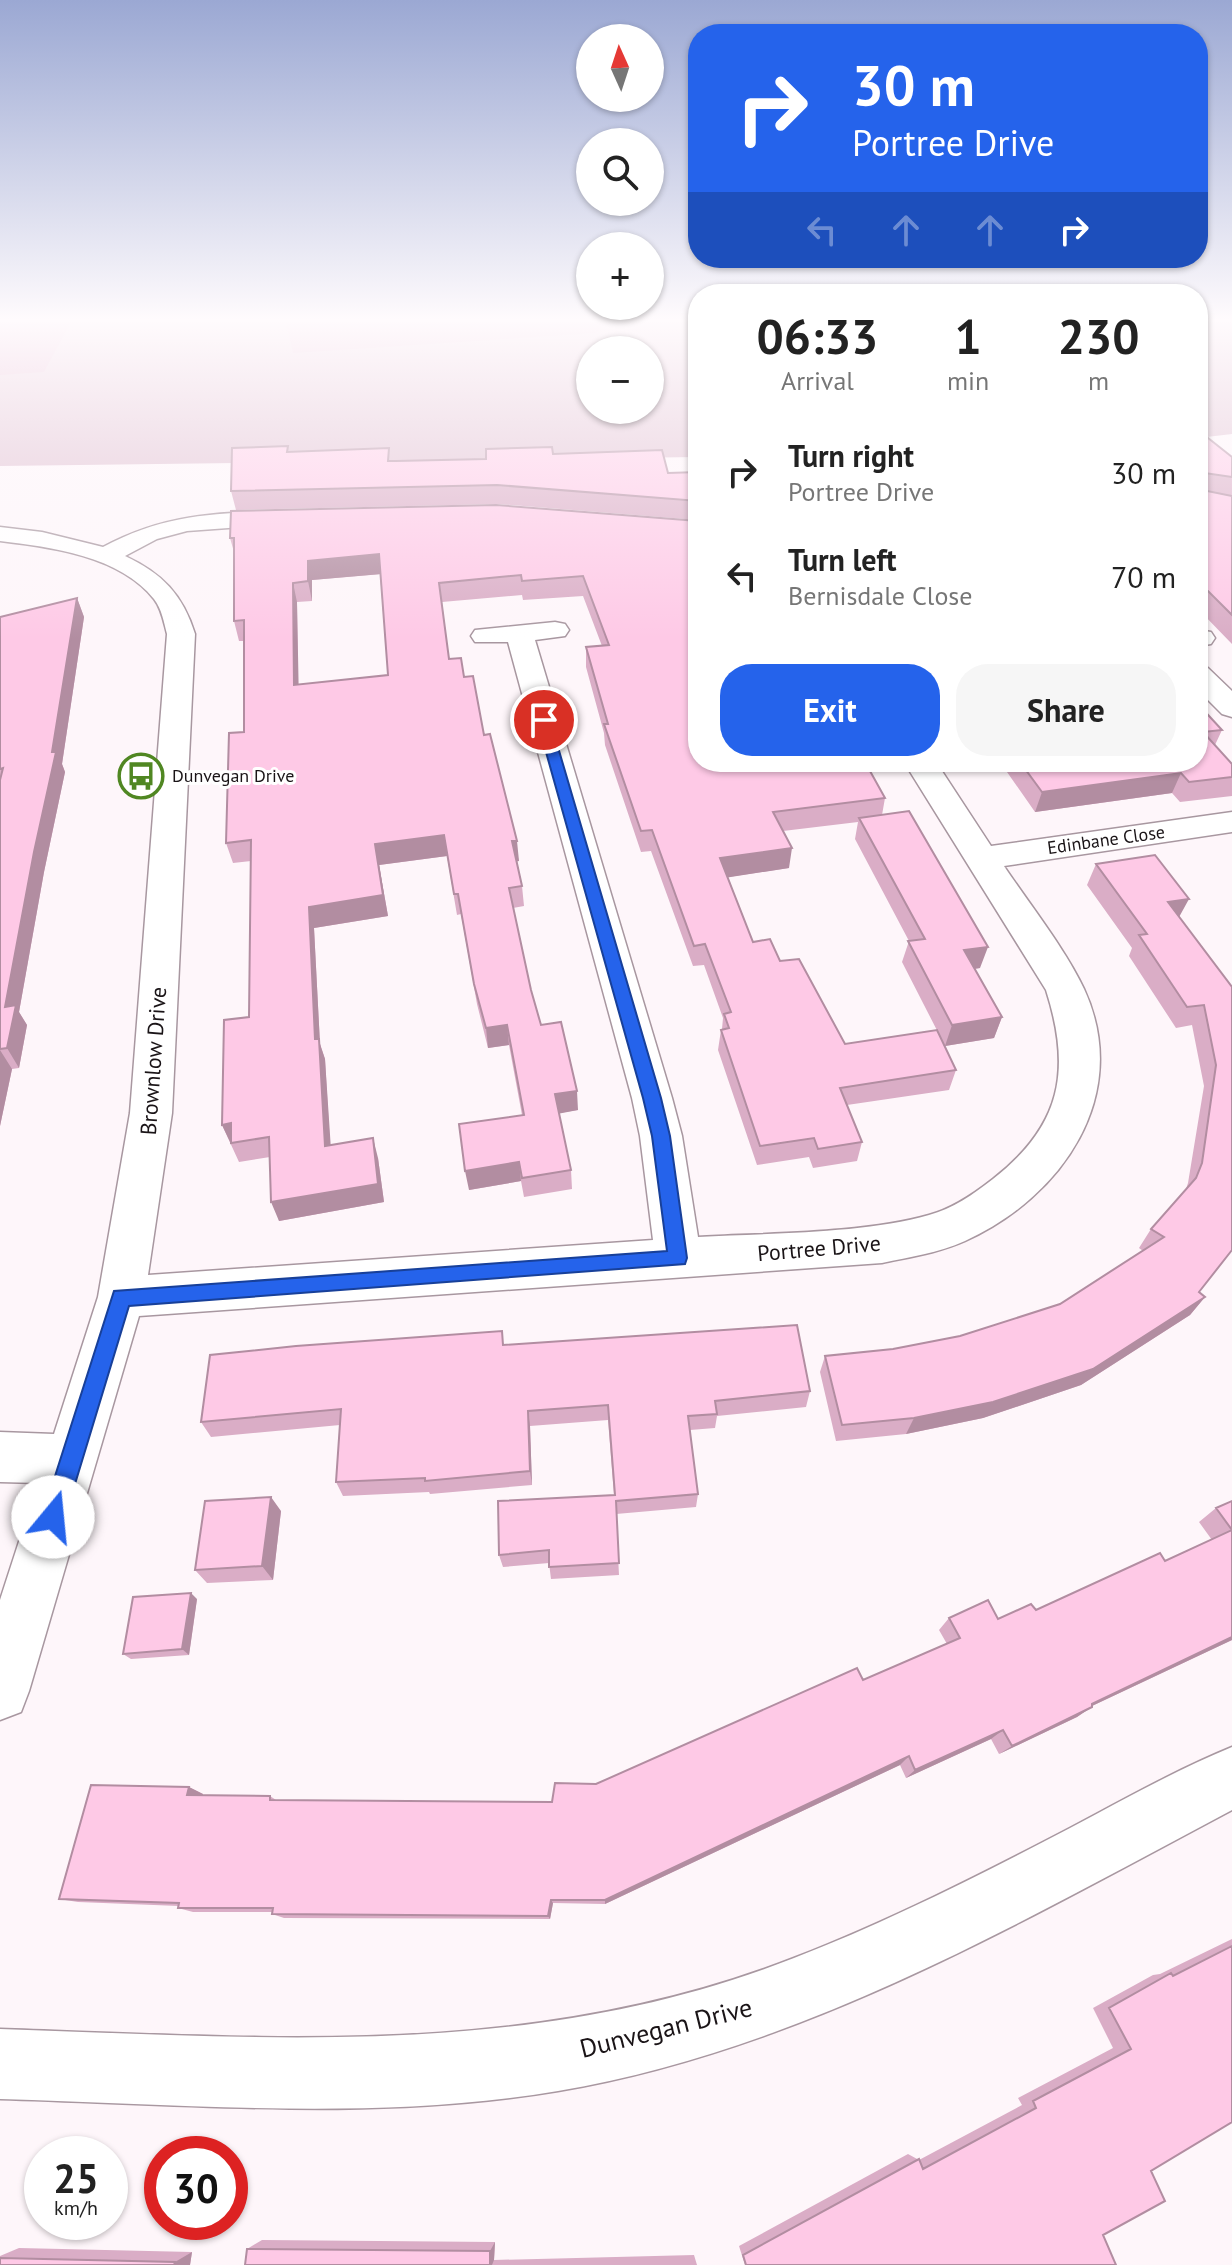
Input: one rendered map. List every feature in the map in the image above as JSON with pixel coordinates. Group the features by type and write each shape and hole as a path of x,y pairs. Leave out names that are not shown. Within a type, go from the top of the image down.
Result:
{"street":[{"path":"104,557 169,527 211,521 311,518"},
{"name":"Brownlow Drive","path":"0,534 61,544 127,567 163,593 175,611 181,634 151,1113 121,1297 0,1691"},
{"path":"555,630 502,635 652,1098 661,1136 678,1258"},
{"path":"1208,684 1232,708"},
{"name":"Portree Drive","path":"121,1297 882,1244 945,1230 1008,1194 1036,1167 1059,1134 1075,1102 1081,1063 1078,1027 1065,989 926,772"},
{"name":"Edinbane Close","path":"981,858 1232,822"},
{"path":"0,1457 71,1459"},
{"name":"Dunvegan Drive","path":"0,2064 383,2073 508,2063 634,2042 762,2004 887,1954 1232,1777"}],"shaded area":[{"path":"0,428 688,428 688,457 0,466"},
{"path":"1208,428 1232,428 1232,434 1208,437"}],"building":[{"path":"1208,438 1232,457 1232,477 1208,473"},
{"path":"288,446 287,452 389,448 388,461 486,459 486,449 552,447 553,454 662,450 668,473 688,472 688,500 497,485 231,491 232,448"},
{"path":"1208,491 1232,496 1232,615 1208,591"},
{"path":"496,505 688,520 688,772 871,772 885,798 773,812 792,848 720,858 753,942 770,939 780,961 799,959 845,1044 937,1030 956,1070 840,1088 862,1142 818,1149 814,1138 760,1146 721,1030 729,1028 724,1014 731,1012 705,944 694,946 652,830 641,831 604,724 608,724 586,647 609,645 583,576 522,581 521,575 439,583 449,659 461,658 464,677 473,676 484,735 490,734 517,841 512,841 522,886 509,888 531,990 541,1025 561,1022 577,1091 555,1094 571,1170 522,1178 519,1162 465,1171 459,1124 524,1115 507,1025 486,1028 474,984 458,894 454,894 444,835 375,844 383,895 309,907 315,1039 319,1039 325,1146 373,1138 378,1184 271,1202 269,1137 231,1143 231,1123 222,1125 224,1020 249,1017 251,840 226,843 229,733 244,732 244,620 234,621 234,538 230,538 231,511","holes":["379,554 388,675 294,685 293,583 308,581 308,561"]},
{"path":"77,598 52,752 56,752 5,1007 16,1005 7,1048 0,1049 0,780 3,768 0,769 0,617"},
{"path":"1208,715 1222,730 1208,731"},
{"path":"1208,738 1232,764 1232,777 1189,782 1181,773 1042,792 1027,772 1208,772"},
{"path":"909,811 988,947 964,950 1002,1017 952,1025 908,941 925,939 859,818"},
{"path":"1155,855 1189,899 1168,902 1232,987 1232,1250 1199,1292 1205,1297 1093,1369 993,1402 914,1418 842,1425 825,1356 893,1349 960,1336 1060,1304 1164,1237 1151,1229 1196,1178 1202,1163 1216,1065 1204,1005 1187,1007 1139,935 1147,934 1096,864"},
{"path":"797,1325 810,1391 715,1401 717,1414 688,1416 698,1494 616,1501 619,1563 549,1567 549,1550 499,1555 498,1501 615,1495 608,1405 528,1411 530,1471 425,1481 425,1478 336,1482 341,1409 201,1422 210,1355 502,1331 503,1345"},
{"path":"271,1497 262,1566 195,1570 205,1501"},
{"path":"1232,1501 1232,1530 1216,1508"},
{"path":"1232,1530 1232,1637 1012,1746 1003,1730 915,1770 909,1756 605,1900 551,1900 548,1916 272,1914 273,1908 178,1908 179,1903 59,1899 91,1785 189,1787 187,1795 270,1796 270,1800 552,1802 555,1783 596,1784 857,1668 863,1680 960,1638 949,1618 988,1600 998,1619 1031,1604 1036,1610 1160,1553 1165,1561"},
{"path":"191,1593 182,1649 123,1654 133,1597"},
{"path":"1232,1946 1232,2122 1151,2171 1165,2201 1103,2235 1116,2265 746,2265 743,2255 919,2159 923,2169 1036,2108 1033,2101 1131,2049 1109,2008 1171,1973 1173,1976"},
{"path":"247,2249 490,2251 490,2265 245,2265"},
{"path":"0,2258 175,2262 174,2265 0,2265"}],"place":[{"name":"Dunvegan Drive","path":"141,776"}],"route":[{"path":"53,1517 121,1297 678,1258 661,1136 652,1098 544,720"}]}
